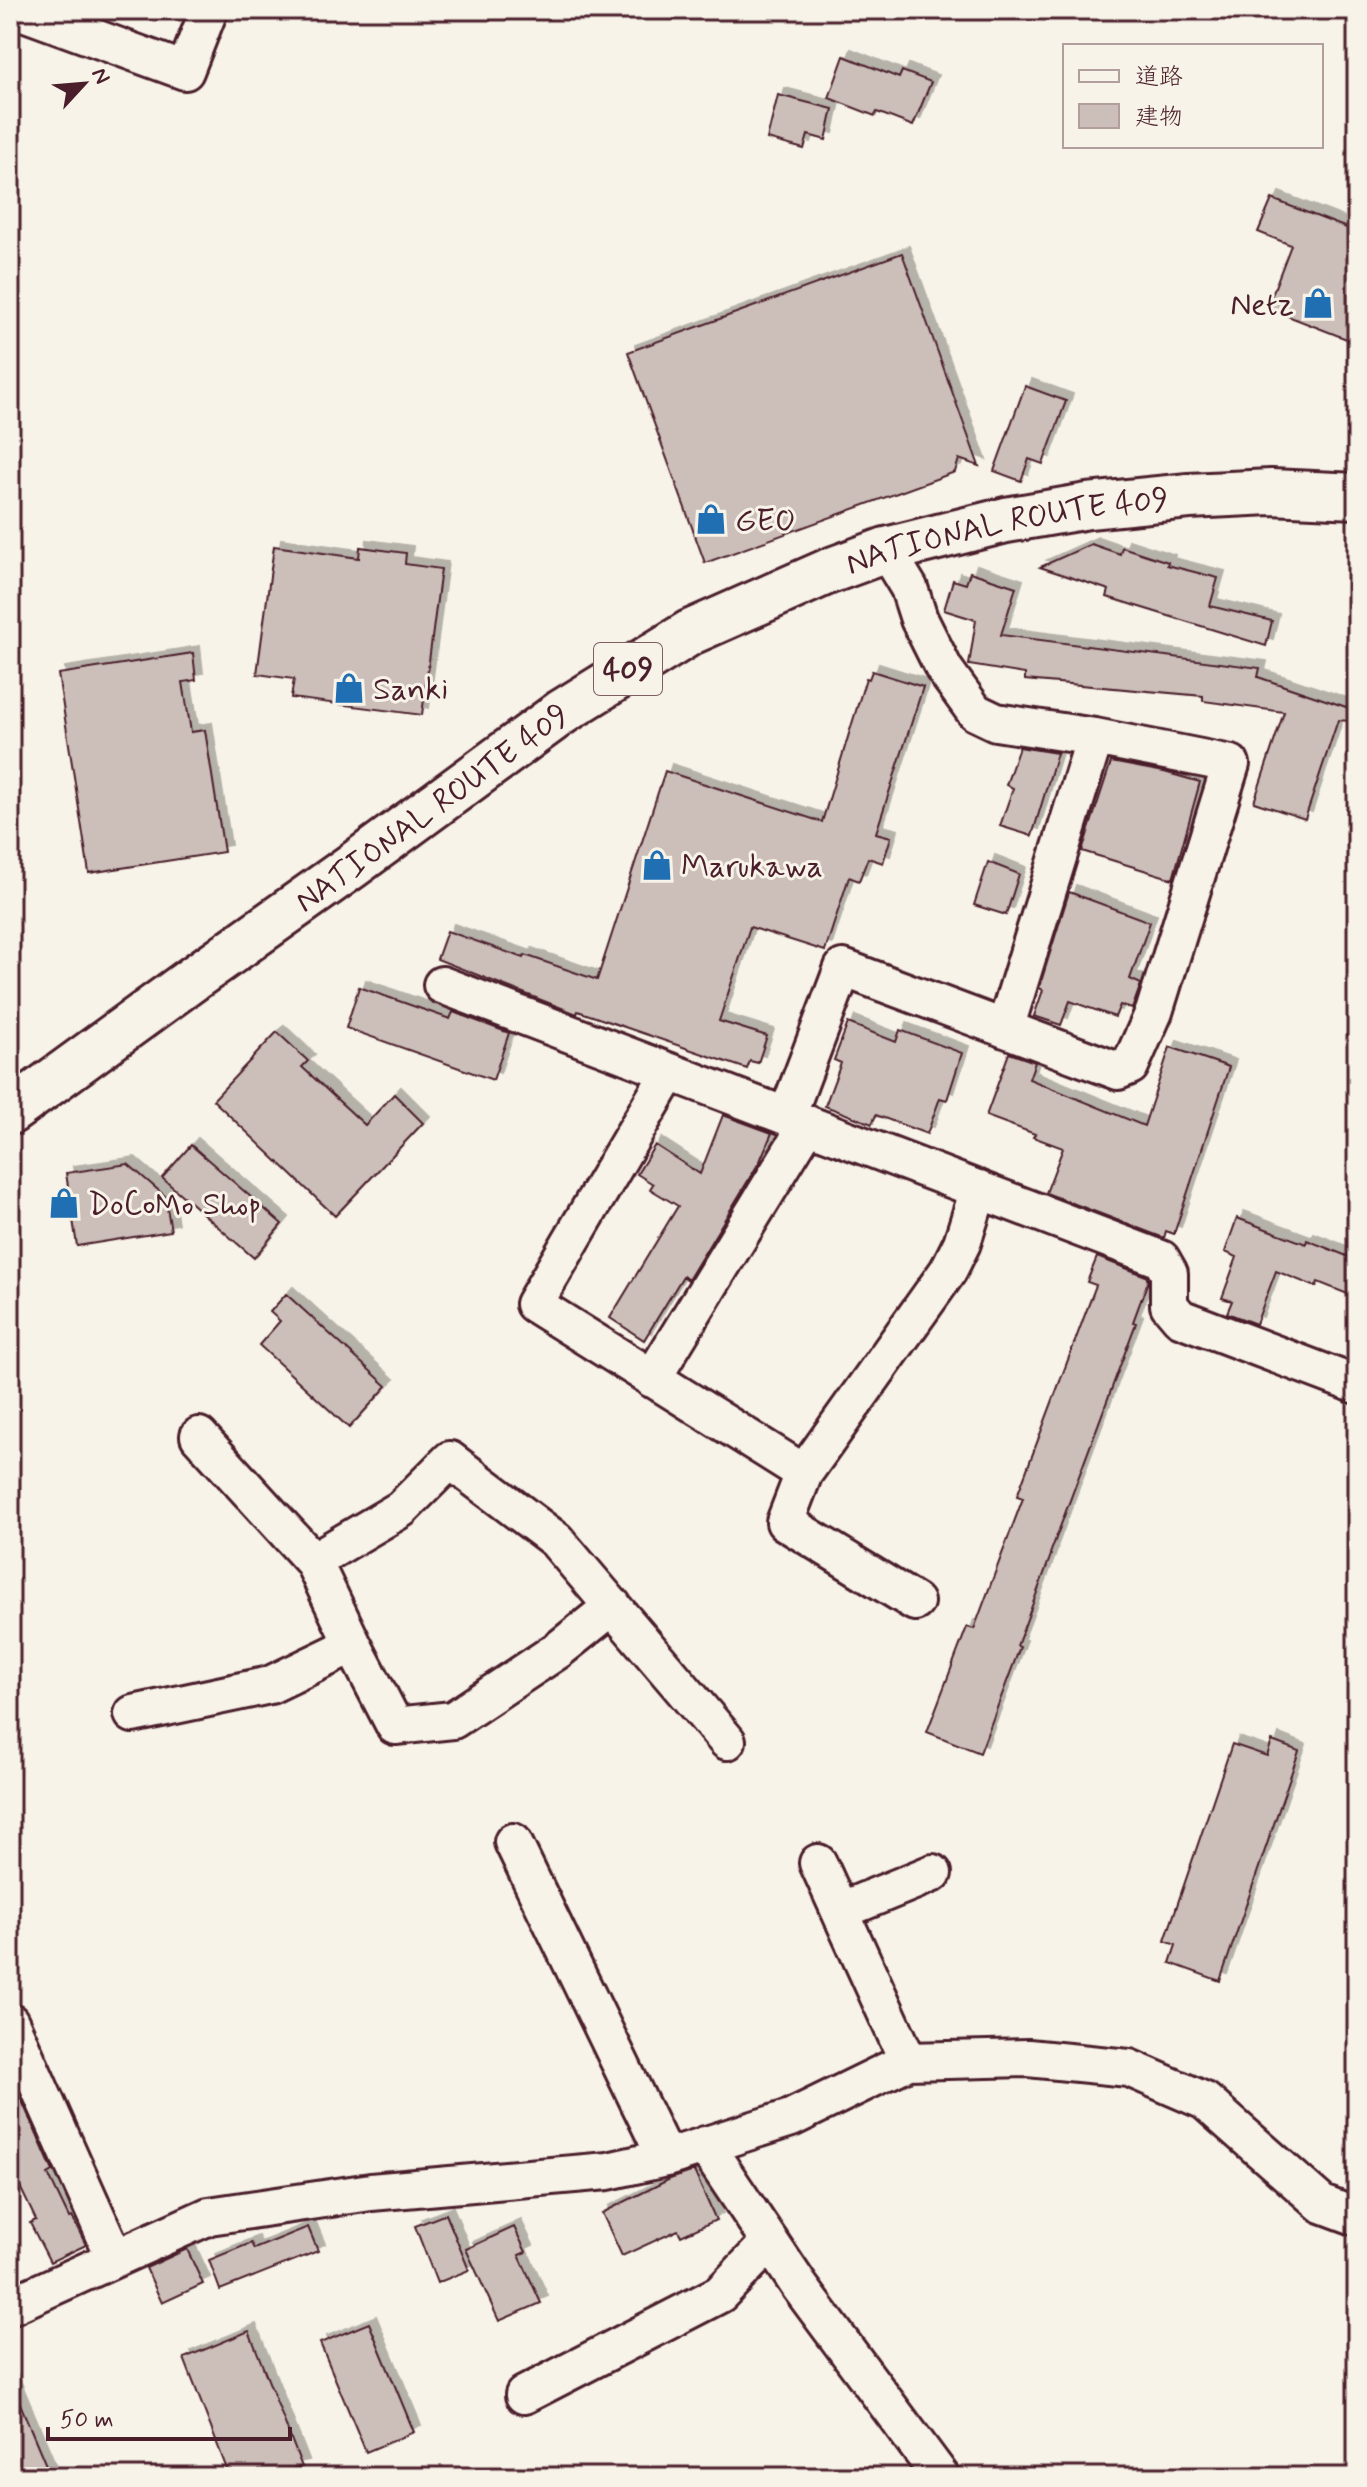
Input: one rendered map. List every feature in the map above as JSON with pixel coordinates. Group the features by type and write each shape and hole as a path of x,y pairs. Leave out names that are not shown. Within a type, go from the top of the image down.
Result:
{"highway":[{"name":"NATIONAL ROUTE 409","path":"10,1112 562,712 691,632 829,571 886,550 1006,520 1088,506 1189,496 1271,492 1357,496"}],"street":[{"path":"18,10 185,71 209,10"},
{"path":"652,1379 798,1120 843,968 1118,1071 1130,1066 1154,1012 1231,764 1095,737 996,722 975,712 944,669 919,619 909,588 886,550"},
{"path":"1005,1029 1095,737"},
{"path":"442,985 1161,1259 1169,1273 1169,1305 1180,1318 1357,1385"},
{"path":"670,1072 534,1304 804,1473"},
{"path":"915,1602 785,1522 804,1473 948,1271 962,1243 979,1189"},
{"path":"199,1436 313,1561 395,1726 453,1720 558,1650 613,1606"},
{"path":"313,1561 401,1509 450,1460 556,1540 727,1741"},
{"path":"133,1714 270,1685 353,1645"},
{"path":"513,1842 666,2158"},
{"path":"818,1863 908,2061"},
{"path":"840,1911 933,1873"},
{"path":"10,2022 115,2258"},
{"path":"10,2306 209,2216 371,2192 608,2171 666,2158 791,2118 908,2061 1028,2058 1129,2068 1205,2101 1322,2204 1357,2217"},
{"path":"705,2145 770,2242 941,2477"},
{"path":"524,2395 720,2294 770,2242"}],"building":[{"path":"844,56 899,78 902,71 931,82 913,126 877,112 875,116 829,98"},
{"path":"778,95 833,109 826,140 808,135 804,149 767,139"},
{"path":"1272,199 1357,232 1357,343 1267,308 1291,245 1258,232"},
{"path":"902,253 979,466 959,459 955,472 705,563 628,352"},
{"path":"1025,386 1066,401 1043,464 1029,459 1021,481 994,471"},
{"path":"1091,544 1120,554 1122,547 1168,562 1167,565 1218,578 1210,606 1272,621 1266,646 1107,597 1109,590 1040,567"},
{"path":"274,546 359,558 360,547 406,553 405,564 441,569 422,715 291,698 294,679 257,674"},
{"path":"970,572 1016,587 1001,635 1260,668 1258,677 1352,709 1349,721 1338,720 1305,819 1254,802 1284,712 1203,701 1203,696 1025,680 1025,674 969,665 976,620 944,610 953,580 966,584"},
{"path":"193,653 196,680 183,682 191,732 205,730 224,852 89,873 58,674"},
{"path":"872,671 923,687 876,833 891,837 883,863 868,858 859,881 849,877 825,951 750,927 719,1021 767,1036 758,1063 750,1061 747,1069 578,1011 577,1014 437,959 447,931 597,980 665,771 822,822 866,678 869,679"},
{"path":"1019,747 1057,753 1032,836 1000,826 1013,788 1006,785"},
{"path":"1111,762 1200,782 1173,879 1082,851"},
{"path":"988,862 1019,874 1006,915 974,905"},
{"path":"1069,892 1150,922 1130,979 1141,984 1132,1009 1120,1005 1115,1017 1070,1001 1061,1025 1034,1016 1043,990 1039,988"},
{"path":"359,987 450,1019 453,1012 509,1033 493,1080 346,1028"},
{"path":"848,1023 896,1042 900,1030 962,1053 947,1100 940,1098 927,1134 876,1115 872,1124 825,1106 841,1063 834,1060"},
{"path":"277,1032 308,1061 302,1067 365,1125 394,1094 423,1123 335,1216 213,1100"},
{"path":"1170,1047 1229,1067 1174,1234 1166,1231 1164,1238 1046,1193 1063,1148 986,1116 1009,1053 1035,1062 1029,1079 1144,1126"},
{"path":"723,1115 772,1133 760,1161 688,1280 683,1276 644,1340 610,1318 678,1206 650,1189 653,1184 637,1174 655,1145 700,1174"},
{"path":"191,1145 282,1224 254,1258 162,1178"},
{"path":"128,1164 165,1196 171,1231 77,1246 66,1173"},
{"path":"1237,1218 1357,1260 1357,1276 1350,1295 1318,1282 1316,1287 1276,1271 1256,1324 1227,1313 1232,1301 1222,1298 1237,1257 1225,1252"},
{"path":"1097,1257 1146,1276 1148,1281 1133,1322 1136,1323 980,1753 927,1732 967,1627 974,1629 1023,1498 1017,1496 1096,1285 1087,1282"},
{"path":"286,1294 387,1386 349,1428 259,1345 280,1321 270,1312"},
{"path":"1272,1741 1299,1751 1220,1981 1170,1963 1176,1945 1165,1941 1232,1744 1267,1756"},
{"path":"10,2074 53,2171 48,2174 86,2245 50,2262 30,2223 36,2220 10,2166"},
{"path":"694,2171 716,2220 681,2236 678,2230 622,2256 602,2213 670,2179"},
{"path":"446,2214 469,2270 437,2283 415,2226"},
{"path":"308,2227 318,2251 220,2290 209,2260 251,2243 254,2249"},
{"path":"514,2227 526,2252 519,2255 541,2303 499,2321 466,2249"},
{"path":"187,2249 203,2284 162,2303 146,2268"},
{"path":"369,2323 414,2432 366,2452 320,2343"},
{"path":"249,2331 302,2467 230,2477 184,2358"},
{"path":"10,2380 51,2477 10,2477"}],"place":[{"name":"Netz","path":"1318,303"},
{"name":"GEO","path":"711,519"},
{"name":"Sanki","path":"349,688"},
{"name":"Marukawa","path":"657,865"},
{"name":"DoCoMo Shop","path":"64,1203"}]}
